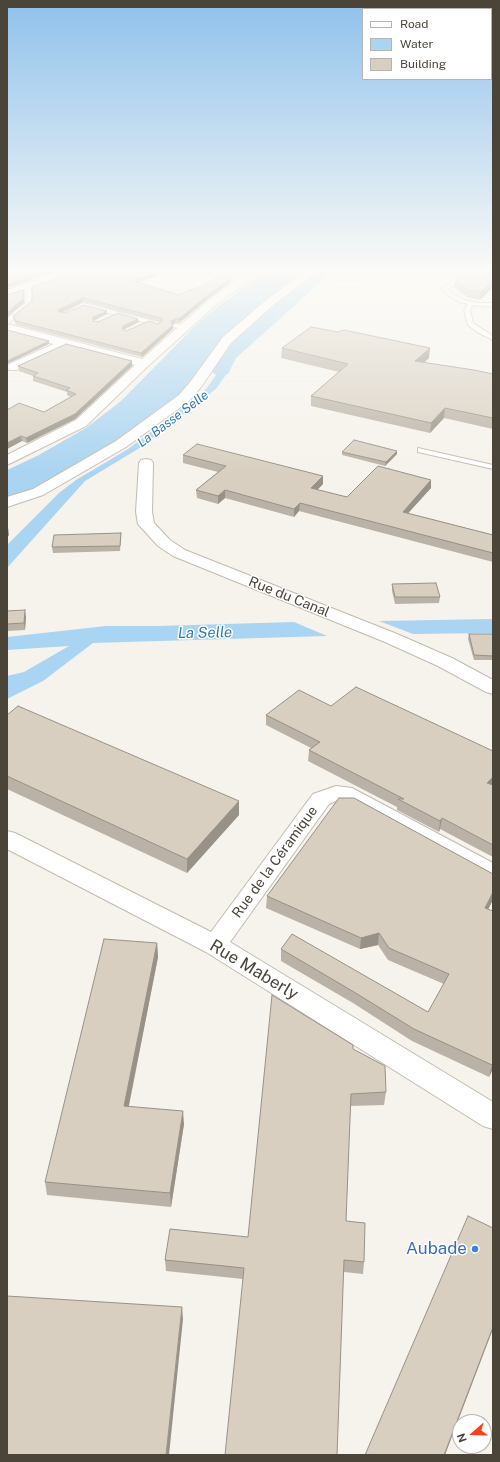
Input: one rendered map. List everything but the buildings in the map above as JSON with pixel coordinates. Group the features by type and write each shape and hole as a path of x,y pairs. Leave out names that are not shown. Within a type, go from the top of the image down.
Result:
{"street":[{"path":"47,338 144,363"},
{"path":"7,461 82,423 169,338"},
{"path":"7,502 38,492 121,444 184,398 230,338"},
{"path":"13,367 65,343"},
{"name":"Rue du Canal","path":"146,463 144,512 146,524 164,543 179,553 446,662 493,688"},
{"name":"Rue de la Céramique","path":"214,945 321,799 336,793 344,793 493,873"},
{"name":"Rue Maberly","path":"7,840 214,945 493,1117"}],"lane":[{"path":"421,450 493,467"}],"water":[{"path":"183,338 225,338 217,345 209,356 192,388 114,443 38,487 7,498 7,470 37,456 86,428 121,401"},
{"path":"240,338 249,338 232,356 227,373 216,389 138,449 85,481 7,568 7,545 59,493 76,480 128,449 201,394 218,372 223,356"},
{"path":"493,619 493,633 413,634 379,621"},
{"name":"La Selle","path":"294,622 327,636 93,643 43,681 7,699 7,676 24,672 69,646 7,650 7,637 106,626"}],"waterway":[{"name":"La Basse Selle","path":"221,370 228,355 247,338"}],"place":[{"name":"Aubade","path":"475,1249"}]}
